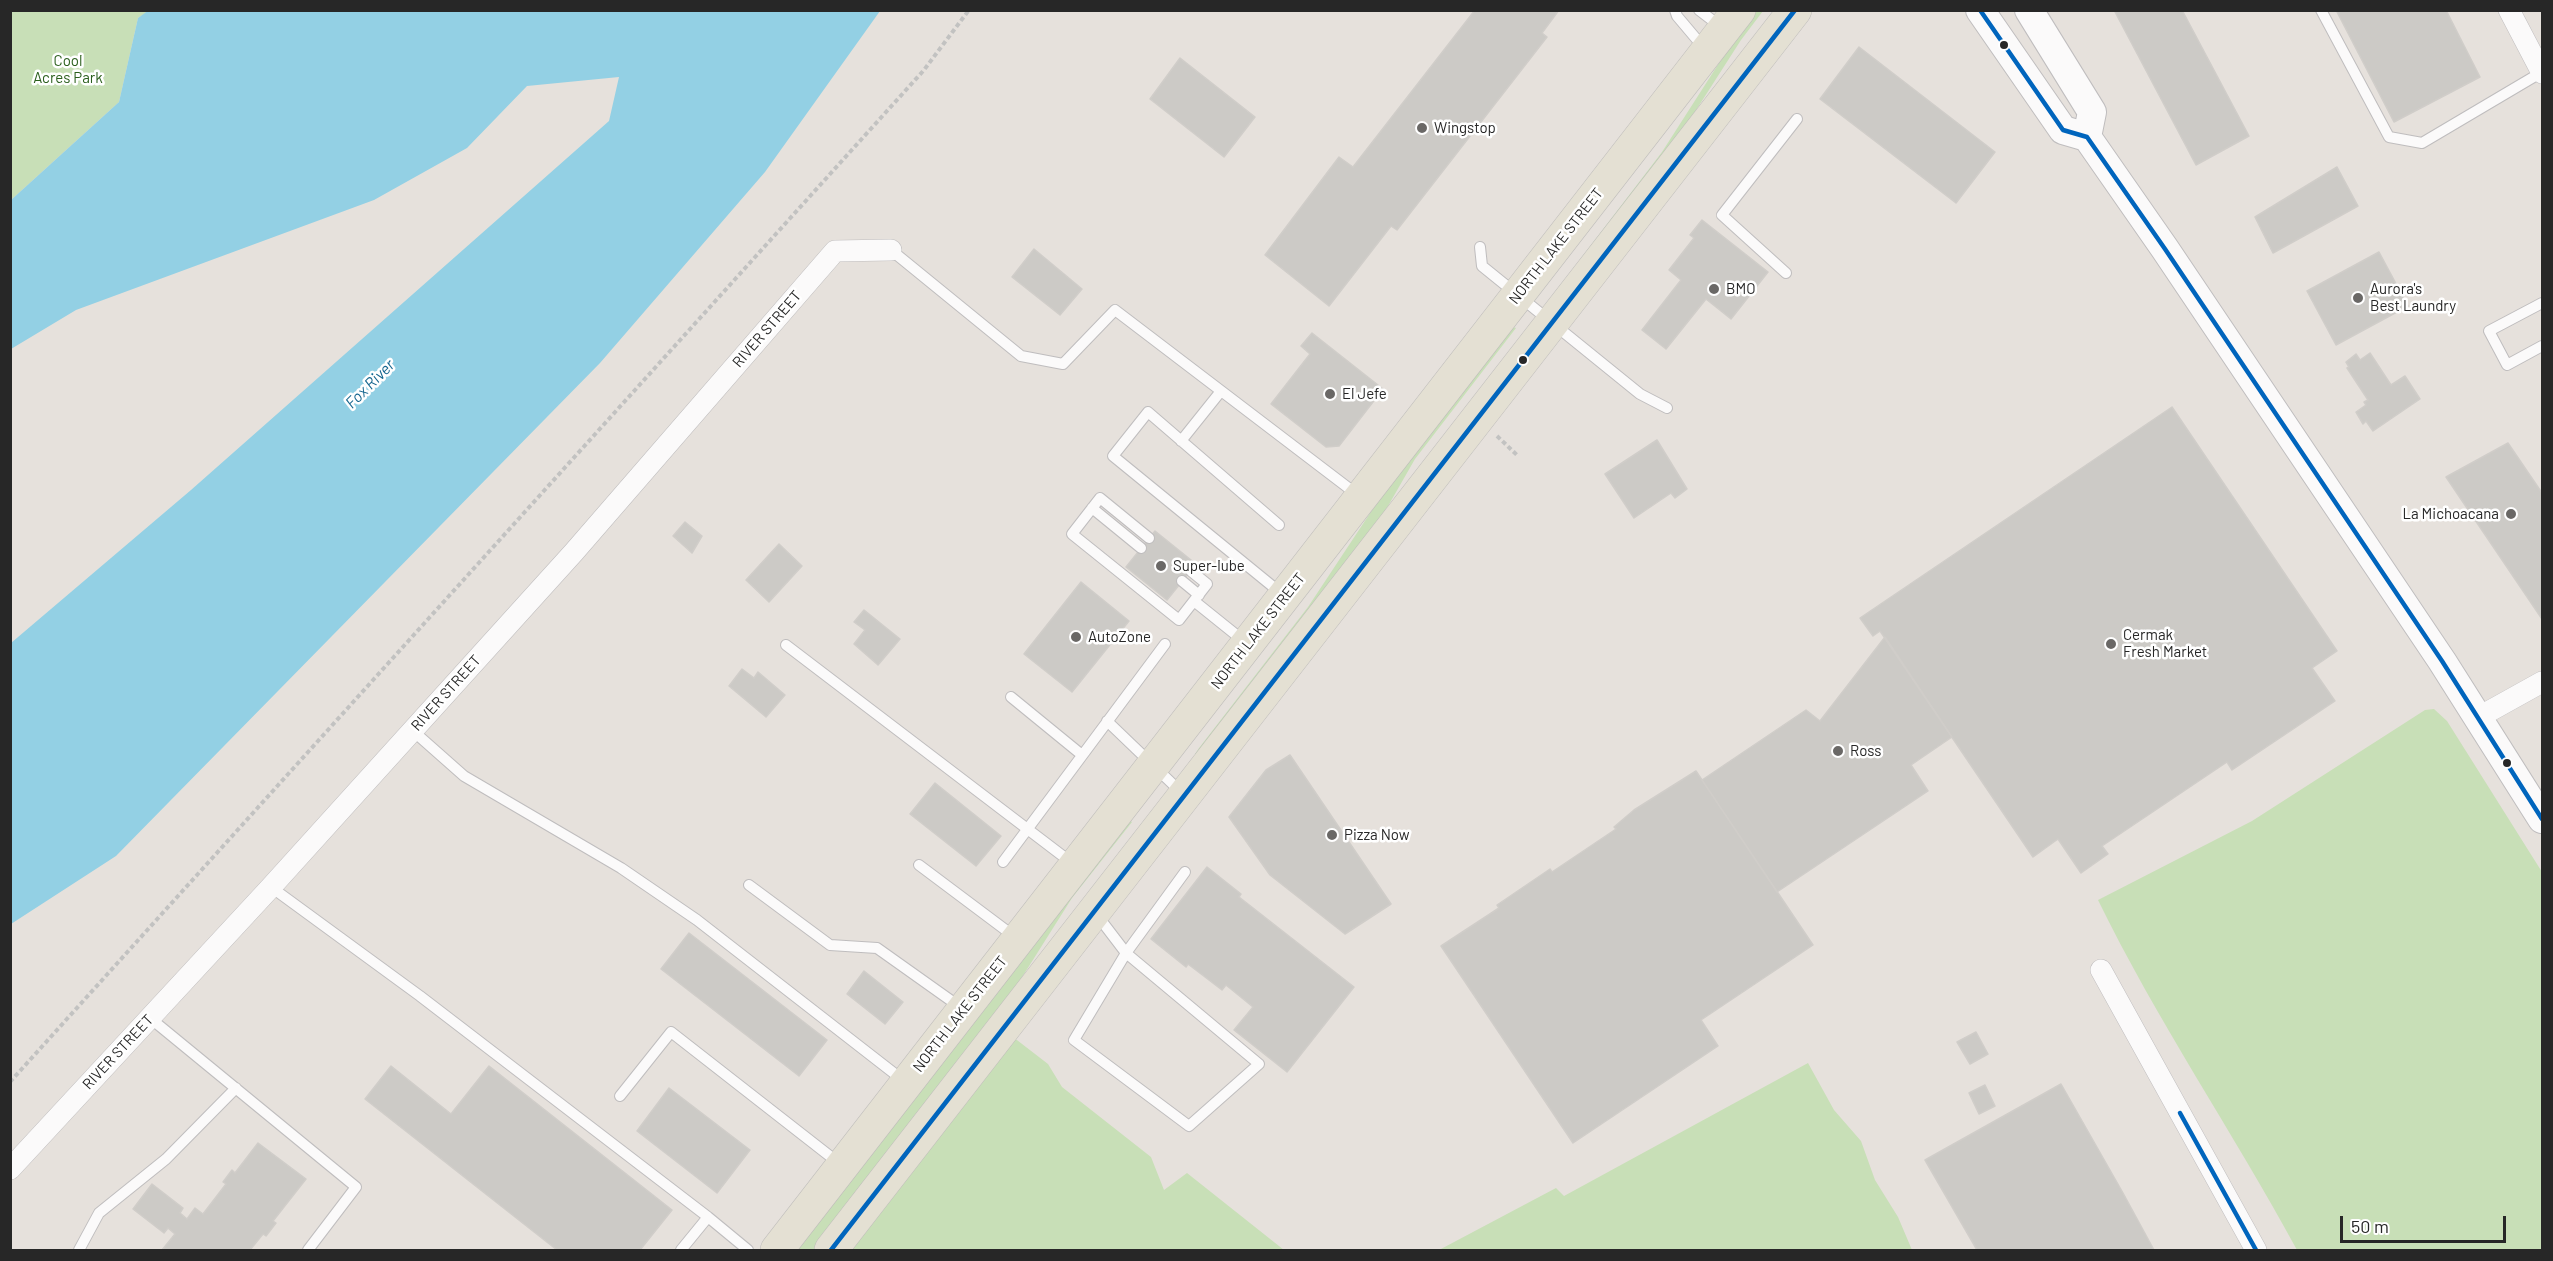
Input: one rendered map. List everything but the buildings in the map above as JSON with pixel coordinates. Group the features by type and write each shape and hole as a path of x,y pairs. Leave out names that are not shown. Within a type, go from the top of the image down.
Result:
{"main road":[{"path":"831,1251 1795,10"},
{"path":"1980,10 2063,130 2087,137 2165,249 2479,717 2542,819"},
{"path":"2029,10 2092,112 2087,137"},
{"name":"NORTH LAKE STREET","path":"777,1251 1734,16"}],"street":[{"path":"2509,10 2542,73"},
{"name":"RIVER STREET","path":"10,1169 271,887 574,552 835,251 891,250"},
{"path":"2479,717 2542,682"},
{"path":"2101,970 2256,1251"}],"lane":[{"path":"1675,10 1677,16 1707,52"},
{"path":"1699,10 1712,20 1734,16"},
{"path":"2321,10 2389,137 2422,143 2542,73"},
{"path":"1786,273 1722,215 1797,119"},
{"path":"1480,247 1482,266 1640,394 1667,408"},
{"path":"891,250 1021,356 1063,364 1114,310 1361,498"},
{"path":"2542,303 2489,332 2506,365 2542,346"},
{"path":"1181,441 1221,391"},
{"path":"1279,525 1148,412 1113,456 1285,596"},
{"path":"1149,538 1100,498 1072,534 1179,620 1207,584 1191,571"},
{"path":"1092,508 1141,548"},
{"path":"1182,581 1196,598 1248,644"},
{"path":"1003,862 1165,644"},
{"path":"786,645 1028,826 1076,865"},
{"path":"1011,697 1082,754"},
{"path":"1107,721 1184,795"},
{"path":"412,730 464,776 621,867 697,920 906,1083"},
{"path":"919,865 1018,939"},
{"path":"1095,912 1126,953 1259,1064 1189,1126 1074,1040 1126,953 1185,872"},
{"path":"749,885 830,945 877,948 963,1009"},
{"path":"271,887 420,996 708,1217 748,1251"},
{"path":"150,1017 356,1187 308,1251"},
{"path":"620,1096 671,1032 842,1166"},
{"path":"79,1251 99,1213 166,1159 236,1088"},
{"path":"681,1251 708,1217"}],"path":[{"path":"10,1082 924,69 969,10"},
{"path":"1503,428 1497,437 1518,456"}],"green space":[{"name":"Cool Acres Park","path":"11,11 149,11 138,18 119,102 11,200"},
{"path":"1757,11 1763,11 1741,40 1682,132 1575,266 1662,152 1728,49"},
{"path":"1511,326 1516,328 1415,459 1376,527 1198,757 1195,754 1199,748 1308,607 1394,477"},
{"path":"2434,709 2447,721 2542,872 2542,1250 2297,1250 2170,1033 2098,900 2252,821 2425,710"},
{"path":"1128,819 1132,822 1072,898 995,1020 814,1250 793,1250"},
{"path":"1013,1037 1048,1064 1062,1087 1151,1157 1164,1190 1187,1173 1284,1250 844,1250"},
{"path":"1808,1063 1834,1110 1861,1141 1875,1180 1898,1217 1912,1250 1439,1250 1556,1188 1564,1196"}],"water":[{"name":"Fox River","path":"149,10 880,11 765,172 600,363 116,856 11,924 11,643 191,490 609,121 619,77 527,86 467,148 374,200 76,310 11,349 11,200 119,102 138,18"}],"transit line":[{"path":"831,1250 1795,10"},
{"path":"1980,10 2063,130 2087,137 2165,249 2442,661 2542,819"},
{"path":"2180,1113 2256,1250"}],"place":[{"name":"Wingstop","path":"1422,128"},
{"name":"BMO","path":"1714,289"},
{"name":"Aurora's Best Laundry","path":"2358,298"},
{"name":"El Jefe","path":"1330,394"},
{"name":"La Michoacana","path":"2511,514"},
{"name":"Super-lube","path":"1161,566"},
{"name":"AutoZone","path":"1076,637"},
{"name":"Cermak Fresh Market","path":"2111,644"},
{"name":"Ross","path":"1838,751"},
{"name":"Pizza Now","path":"1332,835"}]}
